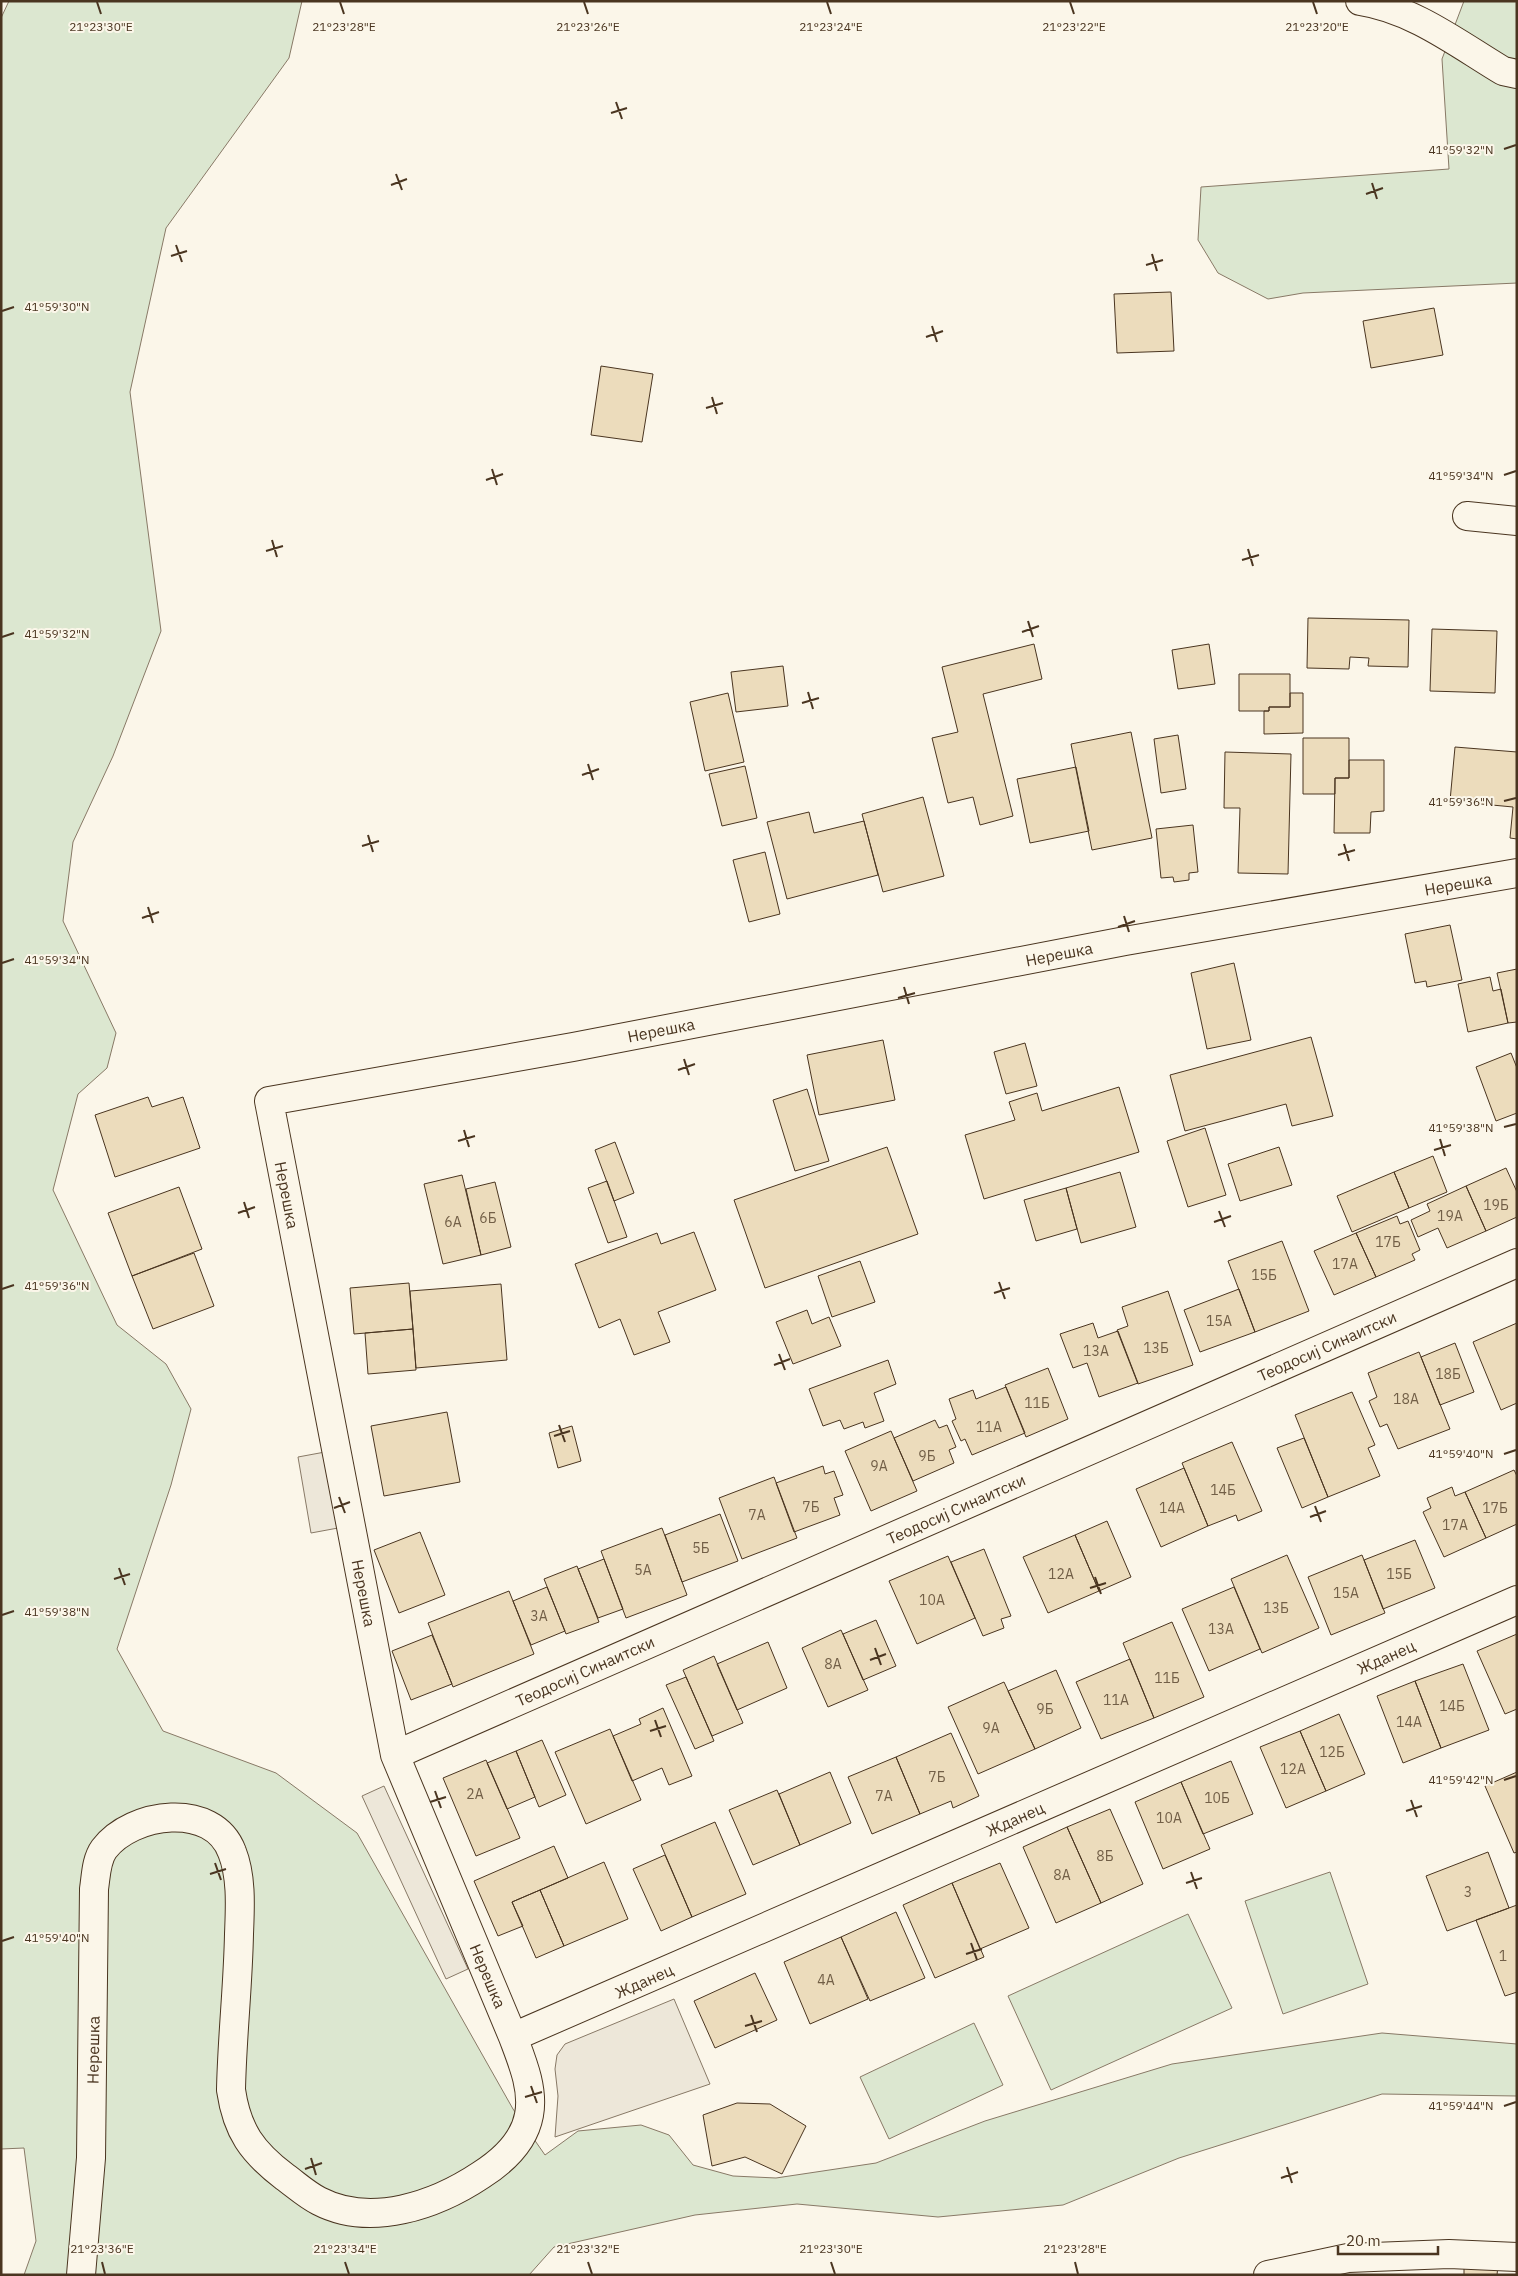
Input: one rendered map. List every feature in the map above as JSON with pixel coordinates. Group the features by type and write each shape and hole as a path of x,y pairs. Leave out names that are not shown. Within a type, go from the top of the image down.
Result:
{"street":[{"path":"1360,1 1378,4 1423,22 1503,71 1517,74"},
{"path":"1467,516 1517,521"},
{"name":"Нерешка","path":"81,2275 91,2158 94,1889 97,1866 102,1850 113,1838 129,1828 152,1820 189,1818 216,1829 232,1851 239,1886 240,1918 231,2090 234,2112 244,2134 271,2166 320,2201 361,2212 409,2208 444,2196 493,2167 516,2146 530,2114 526,2077 513,2038 395,1755 269,1101 573,1047 1125,941 1517,874"},
{"name":"Теодосиј Синаитски","path":"395,1755 1517,1263"},
{"name":"Жданец","path":"513,2038 1517,1600"},
{"path":"1268,2275 1348,2258 1439,2254 1517,2257"}],"green space":[{"path":"9,1 302,1 289,58 166,228 130,392 161,631 113,756 73,842 63,921 116,1033 107,1068 78,1094 53,1190 117,1325 166,1364 191,1409 171,1485 117,1649 163,1731 276,1773 357,1833 513,2109 545,2155 578,2131 641,2125 669,2135 693,2165 733,2176 776,2178 876,2163 985,2121 1172,2064 1382,2033 1517,2044 1517,2096 1382,2094 1179,2158 1063,2205 938,2217 797,2204 695,2215 554,2247 529,2275 24,2275 36,2241 24,2148 1,2149 1,18"},
{"path":"1464,1 1517,1 1517,283 1303,293 1268,299 1218,273 1198,240 1201,187 1449,169 1442,59"},
{"path":"1330,1872 1368,1984 1283,2014 1245,1901"},
{"path":"1188,1914 1232,2008 1051,2090 1008,1996"},
{"path":"974,2023 1003,2085 889,2139 860,2077"}],"shaded area":[{"path":"325,1452 338,1528 311,1533 298,1457"},
{"path":"384,1786 468,1969 446,1979 362,1796"},
{"path":"674,1999 710,2084 555,2137 558,2096 555,2069 557,2055 565,2044"}],"building":[{"path":"1171,292 1174,351 1117,353 1114,294"},
{"path":"1434,308 1443,355 1371,368 1363,321"},
{"path":"601,366 653,374 642,442 591,435"},
{"path":"1308,618 1409,620 1408,667 1368,666 1369,658 1350,657 1349,669 1307,668"},
{"path":"1432,629 1497,631 1495,693 1430,691"},
{"path":"1034,644 1042,679 983,694 1013,816 980,825 973,797 948,803 932,738 958,732 942,667"},
{"path":"1209,644 1215,684 1178,689 1172,650"},
{"path":"783,666 788,706 736,712 731,672"},
{"path":"1239,674 1290,674 1290,707 1269,707 1269,711 1239,711"},
{"path":"728,693 744,762 705,771 690,702"},
{"path":"1290,693 1303,693 1303,733 1264,734 1264,711 1269,711 1269,707 1290,707"},
{"path":"1131,732 1152,838 1092,850 1071,744"},
{"path":"1178,735 1186,789 1161,793 1154,739"},
{"path":"1303,738 1349,738 1349,778 1335,778 1335,794 1303,794"},
{"path":"1455,747 1517,752 1517,839 1510,838 1513,807 1450,801"},
{"path":"1225,752 1291,754 1288,874 1238,873 1240,808 1224,808"},
{"path":"1349,760 1384,760 1384,811 1371,812 1370,833 1334,833 1335,778 1349,778"},
{"path":"745,766 757,818 722,826 709,774"},
{"path":"1076,767 1089,831 1030,843 1017,779"},
{"path":"923,797 944,876 883,892 862,814"},
{"path":"809,812 814,833 864,821 878,875 787,899 767,822"},
{"path":"1193,825 1198,872 1189,873 1189,880 1174,882 1173,877 1161,878 1156,829"},
{"path":"765,852 780,914 749,922 733,860"},
{"path":"1450,925 1462,980 1427,987 1426,981 1415,983 1405,934"},
{"path":"1234,963 1251,1040 1207,1049 1191,973"},
{"path":"1517,969 1517,1022 1508,1023 1497,973"},
{"path":"1490,977 1493,991 1501,989 1508,1023 1468,1032 1458,984"},
{"path":"1311,1037 1333,1116 1292,1126 1286,1104 1185,1131 1170,1075"},
{"path":"883,1040 895,1100 819,1115 807,1055"},
{"path":"1025,1043 1037,1086 1006,1094 994,1052"},
{"path":"1511,1053 1517,1068 1517,1113 1496,1121 1476,1067"},
{"path":"1119,1087 1139,1152 984,1199 965,1135 1015,1120 1009,1102 1037,1093 1042,1111"},
{"path":"807,1089 829,1161 795,1171 773,1100"},
{"path":"148,1097 152,1107 183,1097 200,1148 115,1177 95,1115"},
{"path":"1205,1128 1226,1195 1188,1207 1167,1141"},
{"path":"615,1142 634,1193 614,1201 595,1150"},
{"path":"887,1147 918,1234 765,1288 734,1200"},
{"path":"1279,1147 1292,1185 1240,1201 1228,1164"},
{"path":"1433,1156 1447,1192 1409,1208 1394,1172"},
{"path":"1506,1168 1517,1192 1517,1217 1486,1231 1466,1186"},
{"path":"1120,1172 1136,1227 1081,1243 1066,1188"},
{"path":"1394,1172 1409,1208 1352,1232 1337,1196"},
{"path":"462,1175 481,1255 443,1264 424,1184"},
{"path":"607,1181 627,1237 608,1243 588,1188"},
{"path":"495,1182 511,1247 481,1255 466,1189"},
{"path":"1466,1186 1486,1231 1447,1248 1438,1228 1418,1237 1411,1220 1430,1211 1427,1204"},
{"path":"179,1187 202,1249 132,1276 108,1213"},
{"path":"1066,1188 1077,1229 1036,1241 1024,1200"},
{"path":"1397,1216 1400,1224 1408,1221 1420,1250 1412,1254 1415,1260 1376,1277 1356,1233"},
{"path":"694,1232 716,1290 658,1312 670,1342 634,1355 620,1319 599,1328 575,1264 657,1233 661,1244"},
{"path":"1356,1233 1376,1277 1334,1295 1314,1251"},
{"path":"1282,1241 1309,1311 1255,1332 1228,1261"},
{"path":"194,1253 214,1306 153,1329 132,1276"},
{"path":"860,1261 875,1302 832,1317 818,1276"},
{"path":"409,1283 413,1329 354,1334 350,1288"},
{"path":"501,1284 507,1360 416,1368 410,1291"},
{"path":"1239,1289 1255,1332 1200,1352 1184,1310"},
{"path":"1168,1291 1193,1365 1138,1384 1117,1330 1128,1326 1122,1307"},
{"path":"807,1310 812,1324 829,1317 841,1346 793,1364 776,1322"},
{"path":"1093,1323 1098,1338 1118,1331 1138,1383 1099,1397 1087,1363 1073,1368 1060,1334"},
{"path":"1517,1323 1517,1403 1501,1410 1473,1342"},
{"path":"413,1329 416,1370 368,1374 365,1333"},
{"path":"1455,1343 1474,1392 1440,1405 1421,1357"},
{"path":"1419,1352 1450,1429 1398,1449 1387,1424 1380,1427 1369,1401 1377,1397 1368,1373"},
{"path":"888,1360 896,1384 874,1393 884,1421 865,1428 863,1422 844,1429 840,1420 823,1426 809,1389"},
{"path":"1048,1368 1068,1419 1026,1437 1005,1385"},
{"path":"1006,1387 1025,1433 972,1455 965,1439 961,1441 952,1421 956,1419 949,1399 973,1390 976,1399"},
{"path":"1352,1392 1375,1445 1368,1448 1380,1476 1328,1497 1295,1415"},
{"path":"447,1412 460,1482 384,1496 371,1426"},
{"path":"935,1420 939,1428 947,1425 956,1447 949,1450 954,1463 913,1481 894,1438"},
{"path":"572,1426 581,1461 558,1468 549,1433"},
{"path":"891,1431 917,1491 871,1511 845,1451"},
{"path":"1304,1438 1328,1497 1302,1508 1277,1448"},
{"path":"1232,1442 1262,1511 1238,1521 1236,1515 1208,1526 1182,1463"},
{"path":"823,1466 825,1474 834,1471 843,1495 834,1498 840,1515 794,1532 776,1483"},
{"path":"1184,1468 1208,1526 1161,1547 1136,1489"},
{"path":"1514,1470 1517,1476 1517,1524 1486,1538 1465,1492"},
{"path":"774,1477 797,1538 742,1559 719,1498"},
{"path":"1452,1487 1455,1496 1465,1492 1486,1538 1444,1557 1423,1512 1431,1508 1427,1498"},
{"path":"720,1514 738,1561 682,1582 665,1535"},
{"path":"1107,1521 1131,1577 1099,1591 1075,1535"},
{"path":"662,1528 687,1595 626,1618 601,1551"},
{"path":"420,1532 445,1595 399,1613 374,1550"},
{"path":"1075,1535 1099,1591 1048,1613 1023,1557"},
{"path":"1415,1540 1435,1588 1383,1609 1364,1560"},
{"path":"984,1549 1011,1616 1001,1619 1004,1628 983,1636 951,1562"},
{"path":"1287,1555 1319,1628 1262,1653 1231,1579"},
{"path":"1362,1555 1385,1613 1331,1635 1308,1577"},
{"path":"948,1556 975,1618 917,1644 889,1581"},
{"path":"604,1559 623,1609 598,1618 578,1569"},
{"path":"577,1566 599,1622 566,1634 544,1579"},
{"path":"547,1587 565,1631 531,1645 513,1601"},
{"path":"1234,1587 1260,1649 1209,1671 1182,1609"},
{"path":"509,1591 534,1654 453,1687 428,1623"},
{"path":"876,1620 896,1666 863,1680 843,1634"},
{"path":"1172,1622 1204,1697 1154,1718 1123,1643"},
{"path":"841,1630 868,1690 828,1707 802,1648"},
{"path":"1517,1634 1517,1709 1505,1714 1477,1651"},
{"path":"432,1635 452,1684 411,1700 392,1651"},
{"path":"768,1642 787,1688 737,1710 717,1664"},
{"path":"714,1656 743,1723 712,1736 683,1670"},
{"path":"1130,1659 1154,1718 1101,1739 1076,1682"},
{"path":"1463,1664 1489,1730 1441,1748 1415,1681"},
{"path":"1056,1670 1081,1728 1035,1749 1008,1691"},
{"path":"686,1677 714,1741 695,1749 666,1685"},
{"path":"1415,1681 1441,1748 1403,1763 1377,1696"},
{"path":"1004,1682 1035,1749 978,1774 948,1707"},
{"path":"663,1708 692,1776 669,1785 662,1768 632,1781 613,1736 641,1724 639,1719"},
{"path":"1339,1714 1365,1774 1326,1791 1300,1731"},
{"path":"610,1729 641,1800 586,1824 555,1752"},
{"path":"1300,1731 1326,1791 1286,1808 1260,1747"},
{"path":"951,1733 979,1796 953,1808 951,1801 920,1814 896,1757"},
{"path":"542,1740 566,1795 539,1807 516,1751"},
{"path":"516,1751 535,1797 507,1809 487,1763"},
{"path":"896,1757 920,1814 872,1834 848,1777"},
{"path":"486,1760 520,1838 476,1856 443,1778"},
{"path":"1231,1761 1253,1814 1203,1834 1181,1782"},
{"path":"830,1772 851,1823 800,1845 779,1794"},
{"path":"1517,1772 1517,1852 1514,1853 1485,1786"},
{"path":"1181,1782 1210,1849 1163,1869 1135,1802"},
{"path":"777,1790 800,1845 753,1865 729,1810"},
{"path":"1110,1809 1143,1884 1101,1903 1067,1827"},
{"path":"715,1822 746,1894 692,1917 661,1845"},
{"path":"1067,1827 1101,1903 1056,1923 1023,1847"},
{"path":"554,1846 568,1878 512,1902 523,1926 498,1936 474,1881"},
{"path":"1488,1852 1509,1908 1447,1931 1426,1876"},
{"path":"665,1855 692,1917 661,1931 633,1869"},
{"path":"604,1862 628,1919 564,1946 540,1890"},
{"path":"1000,1863 1029,1928 980,1949 952,1883"},
{"path":"952,1883 984,1957 935,1978 903,1905"},
{"path":"540,1890 564,1946 536,1958 512,1902"},
{"path":"1517,1905 1517,1992 1505,1996 1476,1920"},
{"path":"896,1912 925,1978 870,2001 841,1937"},
{"path":"841,1937 868,1999 810,2024 784,1962"},
{"path":"755,1973 777,2020 715,2048 694,2001"},
{"path":"737,2103 770,2104 806,2126 782,2174 745,2157 712,2166 703,2115"},
{"path":"1464,2264 1498,2265 1497,2275 1464,2275"}]}
